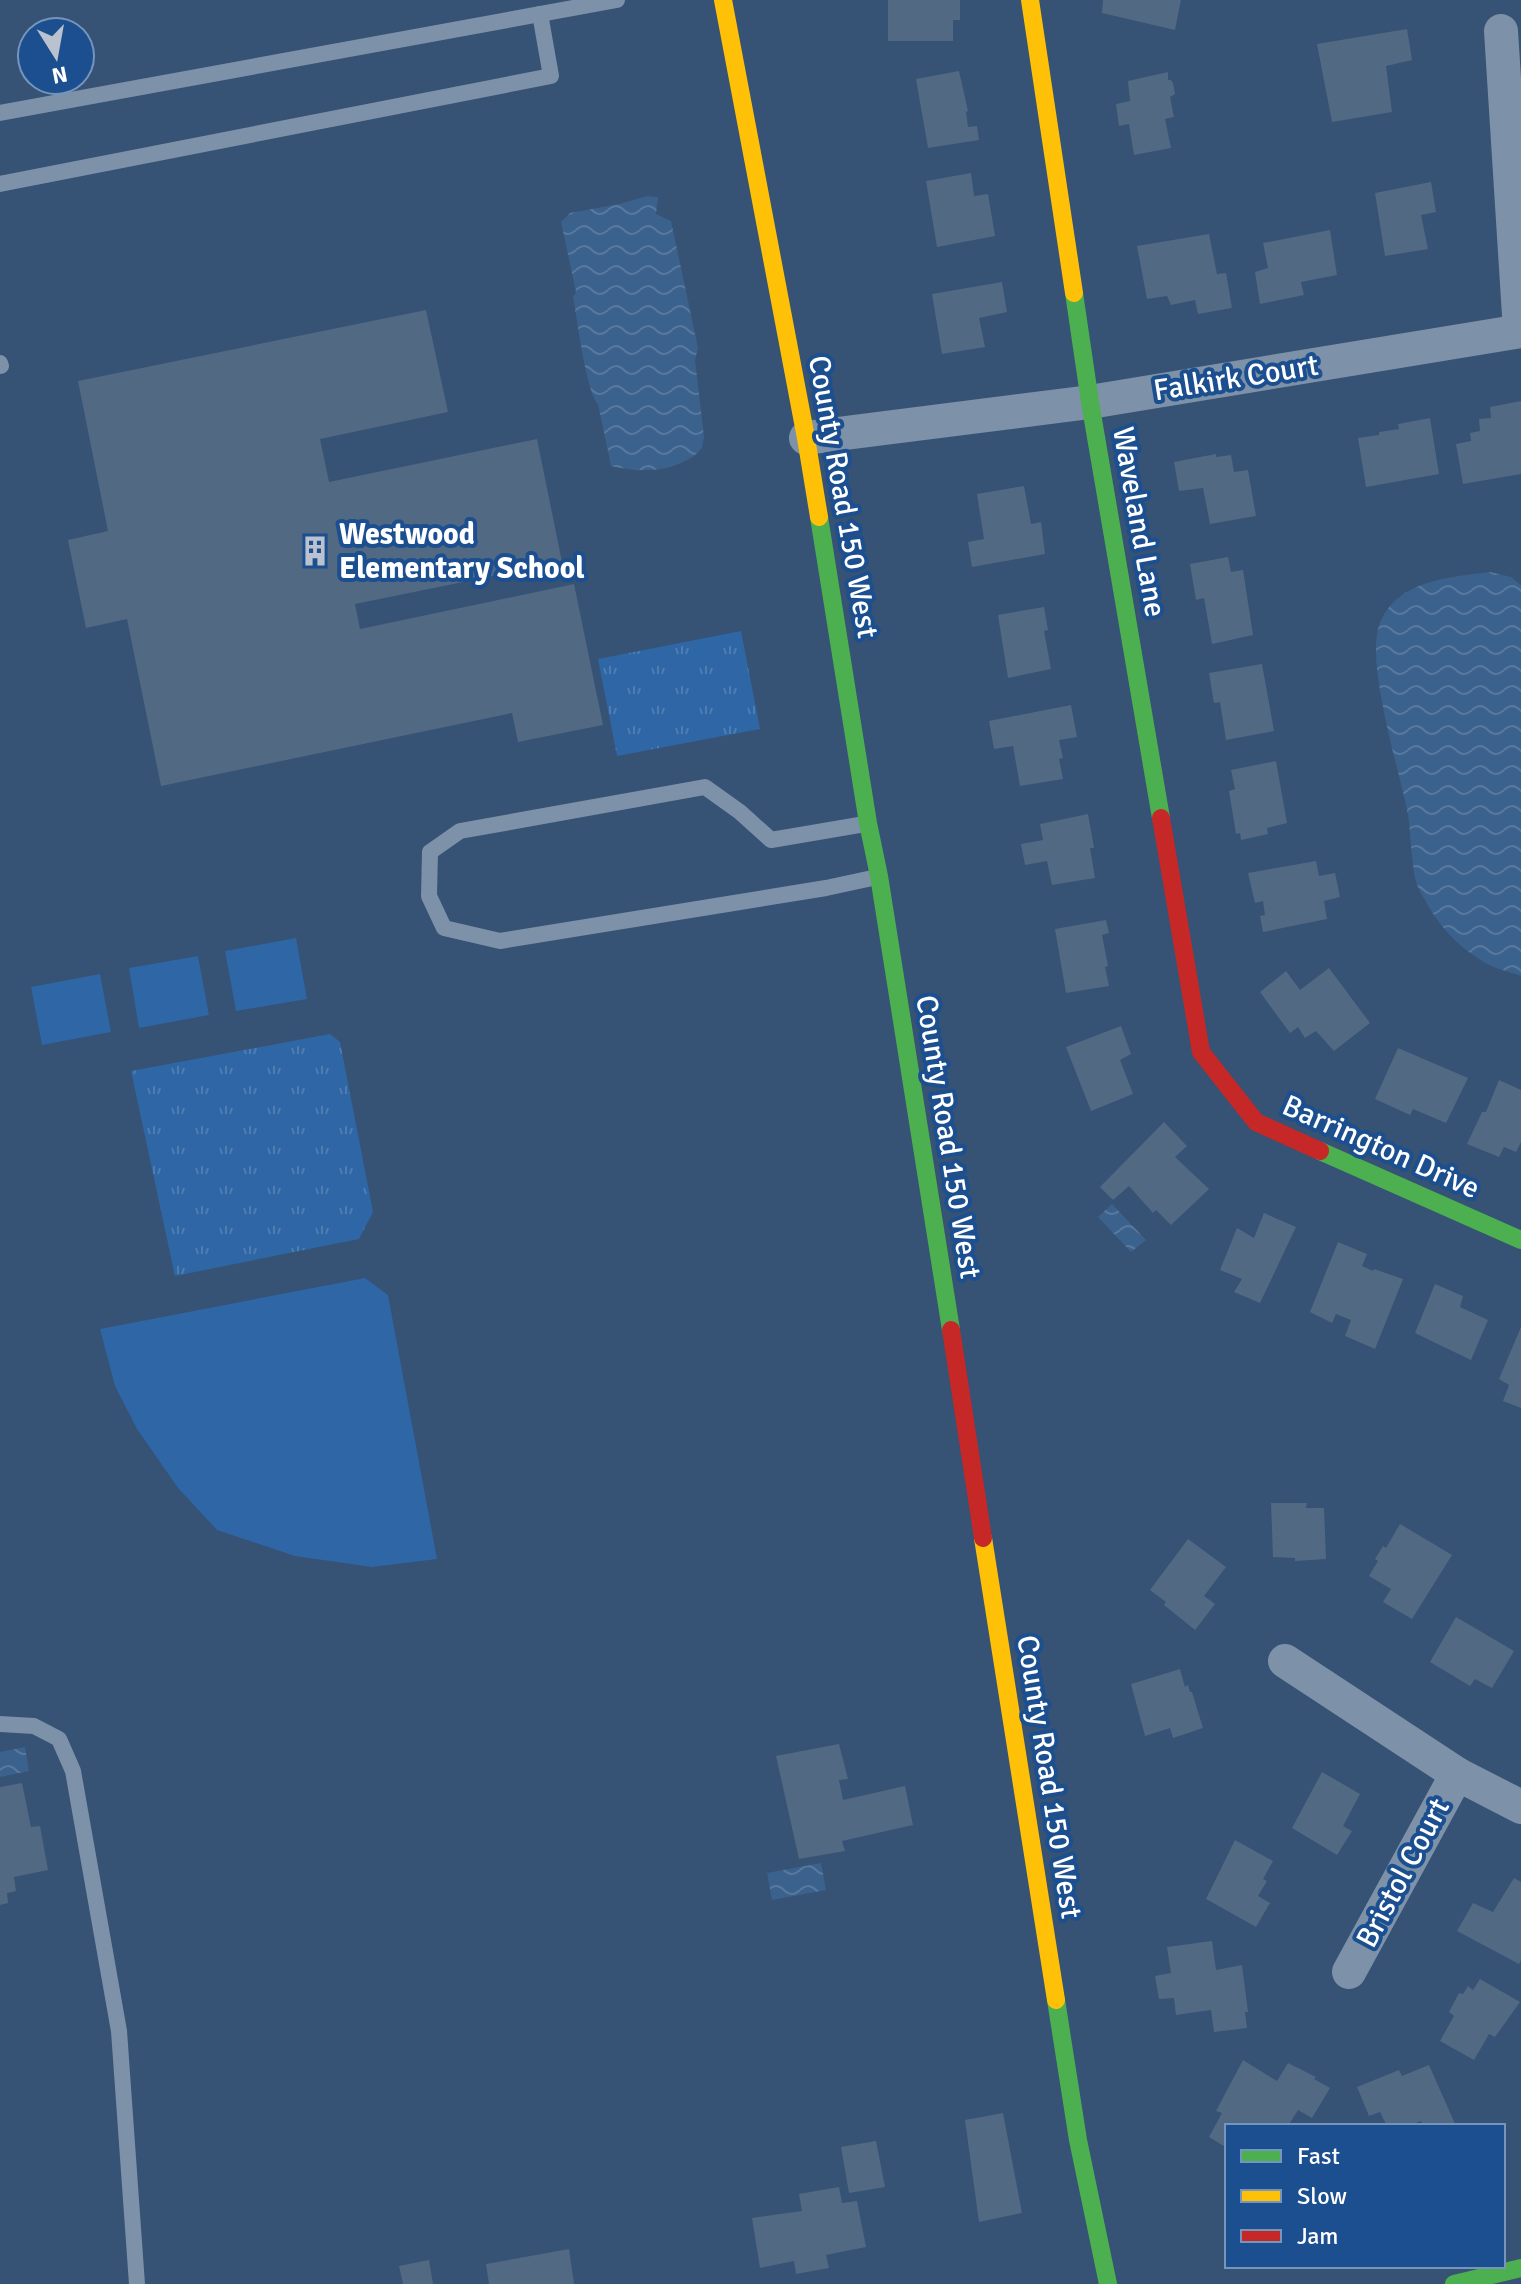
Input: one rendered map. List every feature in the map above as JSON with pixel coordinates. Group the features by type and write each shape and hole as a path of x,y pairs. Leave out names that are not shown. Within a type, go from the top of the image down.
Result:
{"street":[{"name":"County Road 150 West","path":"723,0 806,438 879,876 1078,2140 1108,2284"},
{"name":"Waveland Lane","path":"1030,0 1090,402 1201,1052"},
{"path":"1501,31 1520,331"},
{"name":"Falkirk Court","path":"806,438 1090,402 1520,331"},
{"name":"Barrington Drive","path":"1201,1052 1256,1122 1521,1240"},
{"path":"1285,1661 1457,1774 1521,1807"},
{"name":"Bristol Court","path":"1349,1972 1457,1774"},
{"path":"1454,2284 1521,2268"}],"lane":[{"path":"0,113 617,0"},
{"path":"0,184 551,76 540,14"},
{"path":"868,823 771,840 740,812 705,787 460,831 430,852 429,896 444,928 500,941 826,888 879,876"},
{"path":"0,1724 34,1726 59,1739 73,1771 119,2031 137,2284"}],"green space":[{"path":"741,631 760,729 617,756 598,659"},
{"path":"296,938 307,999 236,1011 225,951"},
{"path":"198,956 209,1015 139,1028 129,968"},
{"path":"100,974 111,1032 42,1045 31,987"},
{"path":"330,1034 340,1042 373,1212 359,1239 175,1276 131,1071"},
{"path":"365,1278 388,1295 437,1559 372,1567 295,1556 217,1530 178,1488 137,1429 115,1386 100,1329"}],"water":[{"path":"647,196 658,197 656,214 671,221 698,348 695,360 704,437 702,448 689,459 669,467 640,470 611,466 598,404 586,370 573,297 576,292 561,222 570,213"},
{"path":"1490,572 1511,577 1521,585 1521,976 1487,964 1462,947 1441,925 1419,889 1413,866 1408,815 1376,663 1380,623 1399,598 1427,583"},
{"path":"1112,1204 1146,1240 1131,1252 1098,1217"},
{"path":"25,1747 29,1771 0,1777 0,1752"},
{"path":"821,1863 826,1890 772,1900 767,1873"}],"building":[{"path":"888,0 960,0 960,20 953,20 953,41 888,41"},
{"path":"1103,0 1181,0 1175,30 1102,13"},
{"path":"1407,29 1412,60 1386,66 1392,112 1332,122 1317,44"},
{"path":"959,71 968,111 968,127 977,126 979,140 928,148 916,79"},
{"path":"1168,72 1168,80 1173,83 1175,94 1170,97 1174,117 1165,119 1171,148 1134,155 1129,124 1119,126 1116,104 1130,101 1128,81"},
{"path":"971,173 974,196 988,194 995,236 937,247 926,181"},
{"path":"1431,182 1436,212 1421,215 1428,249 1385,256 1375,193"},
{"path":"1330,230 1337,275 1301,282 1304,295 1260,304 1255,272 1268,268 1263,243"},
{"path":"1209,234 1217,274 1226,273 1232,308 1198,314 1195,300 1171,305 1167,296 1147,299 1137,246"},
{"path":"1002,282 1007,312 979,318 985,347 942,354 932,294"},
{"name":"Westwood Elementary School","path":"426,310 448,412 320,439 329,482 537,439 562,562 355,604 360,629 574,584 603,725 518,742 512,713 161,786 127,619 86,628 68,540 108,531 78,381"},
{"path":"1521,401 1521,474 1463,484 1456,444 1471,441 1470,433 1480,431 1479,419 1491,418 1490,407"},
{"path":"1430,418 1439,474 1366,487 1358,438 1399,429 1398,424"},
{"path":"1216,454 1216,457 1231,455 1234,472 1248,470 1256,516 1210,524 1203,488 1179,491 1174,462"},
{"path":"1024,486 1031,524 1041,522 1045,554 972,567 968,542 984,539 977,494"},
{"path":"1228,557 1231,572 1243,570 1253,635 1212,644 1204,598 1196,600 1190,564"},
{"path":"1044,607 1048,630 1044,631 1051,669 1008,678 998,615"},
{"path":"1262,664 1274,731 1226,740 1220,702 1214,703 1209,673"},
{"path":"1071,705 1077,737 1059,740 1063,779 1020,786 1013,746 994,749 989,721"},
{"path":"1276,761 1287,823 1267,828 1268,834 1241,840 1240,833 1236,834 1229,791 1235,789 1231,770"},
{"path":"1088,814 1095,878 1052,885 1047,861 1025,865 1021,844 1043,840 1040,824"},
{"path":"1316,861 1319,876 1335,873 1340,897 1324,901 1327,919 1263,932 1260,916 1265,915 1263,901 1255,903 1248,873"},
{"path":"1106,920 1109,933 1102,935 1109,986 1066,993 1055,929"},
{"path":"1329,968 1370,1023 1334,1051 1316,1031 1305,1038 1298,1027 1290,1033 1260,992 1286,971 1300,990"},
{"path":"1121,1026 1131,1054 1120,1060 1133,1094 1091,1111 1066,1047"},
{"path":"1398,1048 1468,1078 1446,1123 1413,1109 1410,1115 1375,1099"},
{"path":"1499,1080 1521,1090 1521,1142 1516,1152 1504,1147 1499,1157 1467,1144 1482,1112 1486,1112"},
{"path":"1164,1122 1187,1146 1175,1157 1209,1189 1171,1225 1156,1210 1153,1213 1129,1186 1113,1200 1100,1187"},
{"path":"1264,1213 1296,1227 1260,1303 1234,1292 1242,1279 1220,1270 1237,1228 1254,1238"},
{"path":"1338,1242 1367,1254 1362,1266 1403,1279 1375,1349 1345,1336 1351,1320 1336,1314 1332,1323 1310,1312"},
{"path":"1435,1284 1463,1296 1460,1307 1488,1320 1471,1360 1415,1333"},
{"path":"1521,1327 1521,1408 1503,1401 1509,1385 1499,1379"},
{"path":"1271,1503 1307,1503 1306,1508 1324,1508 1326,1559 1295,1561 1295,1558 1273,1557"},
{"path":"1400,1524 1452,1555 1412,1619 1383,1602 1391,1589 1369,1576 1378,1561 1375,1559 1383,1546 1386,1548"},
{"path":"1188,1539 1226,1567 1204,1596 1215,1604 1195,1630 1150,1590"},
{"path":"1456,1617 1514,1651 1492,1688 1475,1679 1470,1686 1430,1662"},
{"path":"1180,1669 1185,1687 1188,1685 1192,1692 1203,1728 1173,1738 1170,1728 1145,1736 1131,1684"},
{"path":"839,1744 848,1779 839,1780 843,1800 905,1786 913,1825 842,1841 845,1851 799,1859 776,1756"},
{"path":"1322,1772 1360,1794 1343,1826 1352,1831 1337,1855 1292,1828"},
{"path":"22,1783 31,1827 40,1826 48,1870 14,1877 16,1891 7,1893 8,1903 0,1905 0,1787"},
{"path":"1235,1840 1273,1861 1258,1896 1270,1903 1256,1927 1206,1899"},
{"path":"1514,1878 1521,1882 1519,1964 1457,1931 1473,1903 1493,1912"},
{"path":"1212,1941 1216,1970 1242,1965 1247,2028 1214,2032 1211,2010 1176,2015 1174,1998 1159,1999 1155,1976 1171,1973 1167,1947"},
{"path":"1480,1979 1520,2002 1495,2037 1489,2034 1474,2060 1440,2041 1454,2016 1449,2012 1459,1993 1463,1994 1468,1986 1473,1990"},
{"path":"1243,2060 1277,2081 1288,2063 1330,2088 1312,2118 1298,2110 1289,2124 1225,2124 1225,2147 1209,2137 1222,2113 1216,2111"},
{"path":"1429,2065 1455,2124 1422,2124 1421,2121 1386,2124 1380,2112 1369,2116 1357,2087 1399,2070 1402,2076"},
{"path":"1003,2113 1022,2213 979,2222 965,2120"},
{"path":"876,2141 885,2187 849,2193 841,2147"},
{"path":"839,2187 842,2203 857,2201 866,2247 826,2255 829,2268 796,2274 794,2261 760,2268 752,2218 802,2211 799,2194"},
{"path":"569,2249 574,2284 489,2284 486,2264"},
{"path":"429,2260 433,2284 403,2284 399,2266"}],"traffic: fast":[{"path":"1074,293 1161,818"},
{"path":"819,517 951,1330"},
{"path":"1320,1151 1521,1240"},
{"path":"1056,2000 1078,2140 1108,2284"},
{"path":"1454,2284 1521,2268"}],"traffic: slow":[{"path":"723,0 819,517"},
{"path":"1030,0 1074,293"},
{"path":"983,1538 1056,2000"}],"traffic: jam":[{"path":"1161,818 1201,1052 1256,1122 1320,1151"},
{"path":"951,1330 983,1538"}],"place":[{"name":"Westwood Elementary School","path":"315,551"}]}
